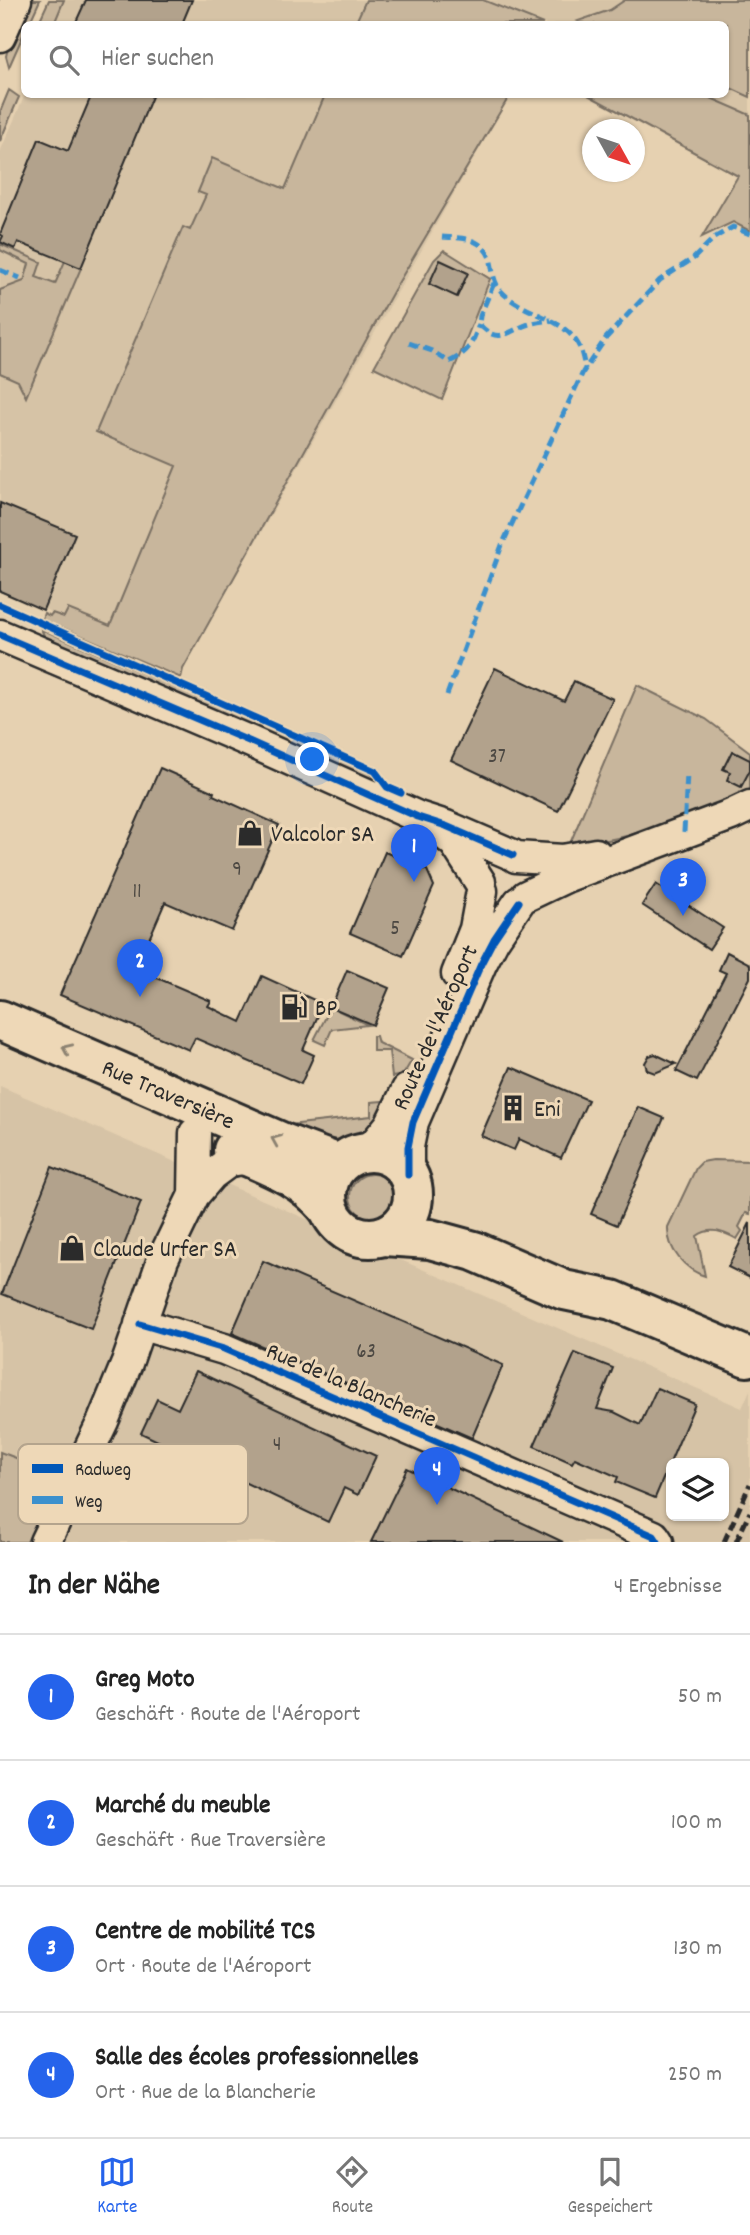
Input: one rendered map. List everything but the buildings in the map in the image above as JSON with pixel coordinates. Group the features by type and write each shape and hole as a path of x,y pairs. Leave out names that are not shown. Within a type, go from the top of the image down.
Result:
{"main road":[{"name":"Rue Traversière","path":"0,1020 283,1143 354,1158"},
{"name":"Rue Traversière","path":"0,1049 294,1177 316,1193 328,1208"},
{"path":"612,1300 564,1290 495,1259 448,1243 354,1235 341,1227 328,1208 328,1184 354,1158 382,1153 393,1158 427,1208 451,1223 565,1269 612,1300 747,1357"},
{"path":"384,1236 407,1218 411,1185"}],"street":[{"path":"0,36 16,0"},
{"name":"Route de l'Aéroport","path":"0,635 514,856 563,860 654,843"},
{"name":"Route de l'Aéroport","path":"411,1185 409,1133 413,1122 481,964 494,939 523,899 568,876 750,806"},
{"name":"Route de l'Aéroport","path":"354,1158 390,1125 475,929 481,886 455,844 426,820"},
{"path":"496,856 514,856 528,867 531,874 530,890 523,899 505,906 498,905 486,897 481,886 484,867 496,856"},
{"path":"194,1195 195,1133"},
{"path":"92,1444 127,1363 163,1259 194,1195 211,1175 230,1161 251,1158"},
{"name":"Rue de la Blancherie","path":"141,1324 224,1349 629,1525 653,1536 658,1542"},
{"path":"45,1542 54,1524"}],"shaded area":[{"path":"30,0 40,0 30,21 21,21 21,40 9,67 6,56 8,48"},
{"path":"49,0 64,0 55,21 39,21"},
{"path":"64,0 750,0 750,182 645,126 645,119 633,119 594,98 729,98 729,21 55,21"},
{"path":"366,0 483,0 536,21 356,21"},
{"path":"625,0 750,0 750,97 729,87 729,21 578,21 610,10"},
{"path":"9,90 19,97 0,141 0,112"},
{"path":"24,98 508,98 183,669 0,590 0,152"},
{"path":"324,98 508,98 394,290 183,669 181,678 42,619 44,613 64,617 68,609 110,626 176,466 96,432 183,227 190,230 206,195 198,192 212,158 285,189"},
{"path":"594,98 711,98 750,115 750,231 733,222 702,237 738,176 645,126 645,119 632,119"},
{"path":"0,244 41,262 36,277 55,284 65,261 81,268 26,397 18,381 0,373 0,290 24,281 29,264 0,250"},
{"path":"444,250 490,279 442,400 374,367 434,260"},
{"path":"41,629 366,770 383,786 47,642"},
{"path":"637,685 706,719 750,752 750,792 635,834 611,840 571,841"},
{"path":"331,1007 368,1025 332,1029 325,1045 314,1040"},
{"path":"373,1036 376,1036 378,1043 412,1060 403,1075 392,1077 389,1051 373,1051"},
{"path":"0,1086 742,1408 750,1390 750,1542 0,1542"},
{"path":"382,1101 384,1108 374,1123 364,1133 353,1138 330,1139 289,1125 371,1116 371,1102"},
{"path":"750,1161 750,1214 746,1213 739,1227 742,1231 737,1239 712,1231 697,1236 705,1276 684,1264 674,1251 668,1227 696,1168 702,1162"},
{"path":"372,1174 388,1180 394,1196 388,1212 372,1218 356,1212 350,1196 356,1180"},
{"path":"0,1452 18,1459 18,1524 36,1524 27,1542 0,1542"}],"railway":[{"path":"724,1542 750,1484"},
{"path":"736,1542 750,1512"}],"marked path":[{"path":"447,695 502,545 583,372 606,338 660,280 694,258 714,238 733,227 750,234"},
{"path":"442,237 471,240 485,249 491,260 494,279 501,291 521,306 554,322 573,337 580,348 585,369"},
{"path":"0,270 20,278"},
{"path":"494,283 480,316 479,324 486,331 498,336 529,324 551,320"},
{"path":"409,343 432,351 449,362 469,347 479,324"},
{"path":"684,832 687,773"}],"cycle path":[{"path":"0,605 375,771 387,787 401,793"},
{"path":"0,635 418,817 513,855"},
{"path":"408,1175 408,1147 413,1122 481,964 519,902"},
{"path":"140,1324 224,1349 654,1536 658,1542"}],"place":[{"name":"Valcolor SA","path":"250,833"},
{"name":"Greg Moto","path":"414,882"},
{"name":"Centre de mobilité TCS","path":"683,916"},
{"name":"Marché du meuble","path":"140,997"},
{"name":"BP","path":"294,1007"},
{"name":"Eni","path":"513,1108"},
{"name":"Claude Urfer SA","path":"72,1248"},
{"name":"Salle des écoles professionnelles","path":"437,1505"}]}
